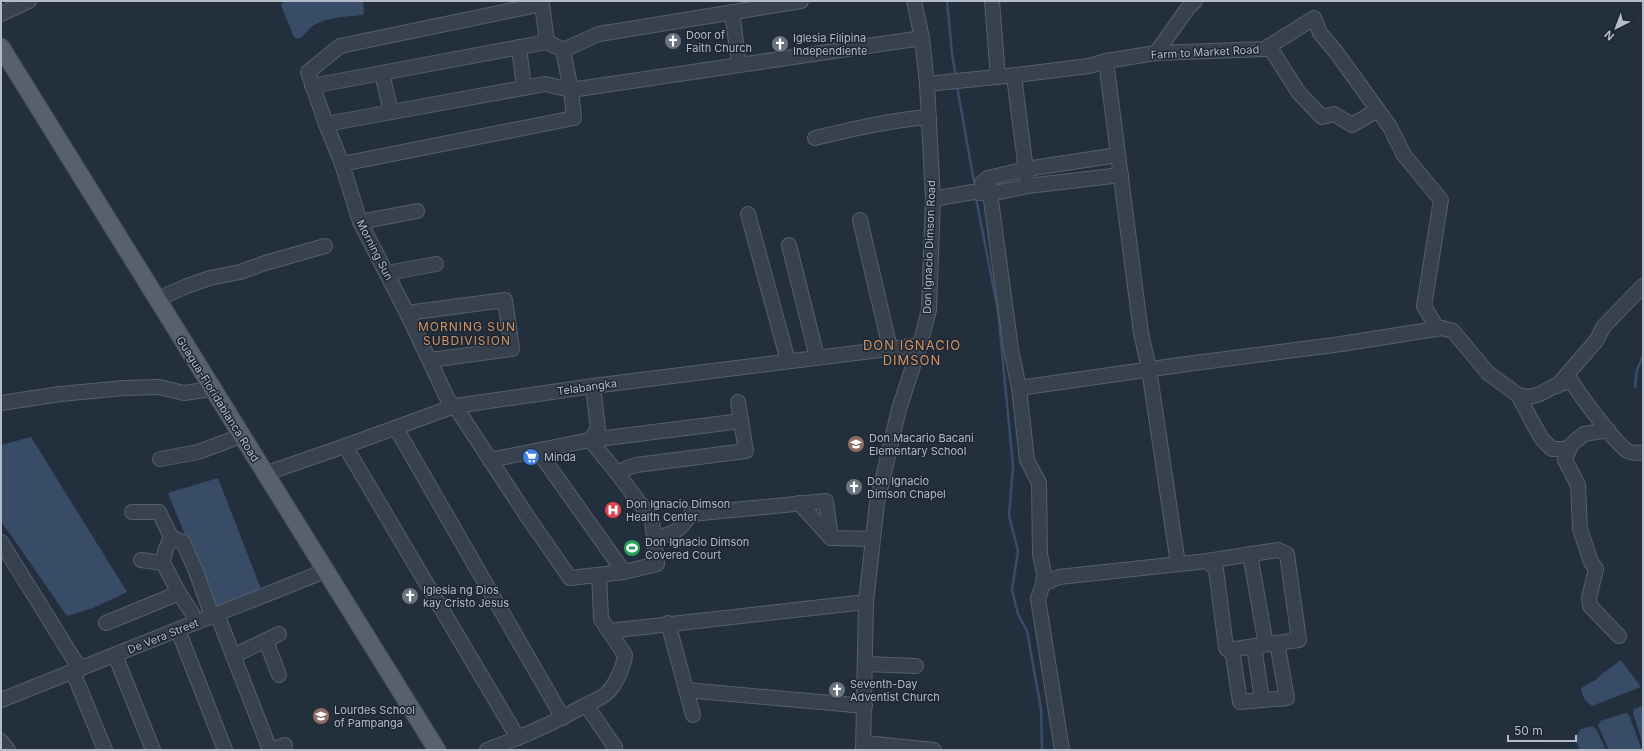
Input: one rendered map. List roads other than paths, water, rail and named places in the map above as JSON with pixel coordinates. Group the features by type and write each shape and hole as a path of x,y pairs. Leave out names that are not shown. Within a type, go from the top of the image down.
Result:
{"main road":[{"name":"Guagua-Floridablanca Road","path":"1,47 264,474 437,750"}],"street":[{"path":"1,14 29,1"},
{"path":"547,42 542,4 340,46 308,72 312,86 547,42 564,50 599,34 801,1"},
{"name":"Don Ignacio Dimson Road","path":"864,747 866,602 877,503 899,410 920,345 929,310 933,199 927,84 922,38 914,1"},
{"path":"992,1 998,77"},
{"path":"1156,52 1189,3"},
{"path":"732,12 740,64"},
{"name":"Farm to Market Road","path":"927,84 1089,66 1106,61 1156,52 1265,49 1314,18 1320,33 1336,52 1378,110"},
{"path":"326,124 545,84 571,90 922,38"},
{"path":"1270,46 1299,94 1322,117 1334,114 1352,126 1378,110 1390,127 1404,155 1441,200 1424,306 1437,328"},
{"path":"519,47 524,88"},
{"path":"342,164 574,118 564,50"},
{"path":"1106,61 1122,175 1141,332 1149,369 1178,564"},
{"path":"382,73 391,112"},
{"path":"1016,75 1015,84 1028,186"},
{"name":"Morning Sun","path":"312,86 342,164 360,222 407,313 449,402 456,406 527,516 570,578 599,575"},
{"path":"815,138 856,128 929,117"},
{"path":"973,192 988,178 1026,170 1118,155"},
{"path":"933,199 973,192 990,194 1028,186 1122,175"},
{"path":"988,178 1011,349 1019,388 1027,460 1039,483 1040,554 1044,574 1043,584 1038,599 1062,750"},
{"path":"360,222 417,211"},
{"path":"748,214 788,361"},
{"path":"860,220 890,348"},
{"path":"789,245 817,357"},
{"path":"156,299 210,278 240,272 265,262 325,246"},
{"path":"387,274 436,264"},
{"path":"1557,386 1596,341 1604,326 1643,286"},
{"path":"407,313 505,300 512,350 430,360"},
{"path":"1019,388 1149,369 1341,344 1437,328 1446,328 1453,331 1488,373 1518,395 1534,397 1565,382 1572,382 1608,430 1626,451 1637,454 1643,452"},
{"name":"Telabangka","path":"264,474 456,406 593,386 920,345"},
{"path":"590,440 598,429 593,386"},
{"path":"1,403 60,394 124,388 159,387 184,394 212,389"},
{"path":"1518,395 1542,439 1552,450 1566,449 1584,434 1608,430"},
{"path":"618,474 627,468 636,465 746,451 738,402"},
{"path":"490,460 590,440 741,420"},
{"path":"396,428 563,718"},
{"path":"160,459 198,452 241,436"},
{"path":"486,750 563,718 607,693 618,677 625,655 601,619 599,575 624,572 657,564 652,520 618,474 590,440"},
{"path":"1571,445 1565,460 1578,485 1580,528 1591,562 1596,569 1589,598 1590,606 1619,636"},
{"path":"345,446 518,738"},
{"path":"538,451 624,572"},
{"path":"654,538 672,534 680,530 691,514 826,501 832,538"},
{"path":"799,503 832,538 872,539"},
{"path":"132,512 159,512 171,536 183,542 233,656 271,750 285,745"},
{"path":"171,536 165,551 163,563 194,617"},
{"path":"1,542 76,670 105,750"},
{"path":"1043,584 1059,577 1207,561 1278,550 1287,554 1288,558 1299,640 1228,650 1226,648 1216,569 1207,561"},
{"path":"1250,554 1265,639 1258,645"},
{"path":"140,560 163,563"},
{"name":"De Vera Street","path":"1,700 178,630 194,617 215,615 325,571"},
{"path":"106,623 179,593"},
{"path":"610,631 668,623 866,602"},
{"path":"668,623 693,715"},
{"path":"178,630 224,750"},
{"path":"233,656 279,634"},
{"path":"266,641 279,674"},
{"path":"1232,649 1240,702 1287,698 1277,643"},
{"path":"1258,645 1262,700"},
{"path":"114,655 153,750"},
{"path":"865,664 916,666"},
{"path":"686,690 865,706"},
{"path":"586,705 614,748"},
{"path":"1,741 8,750"},
{"path":"864,747 934,750"}],"water":[{"path":"284,1 363,1 364,13 362,15 335,18 316,24 299,39 294,37 282,8 281,5"},
{"path":"31,437 127,592 93,608 67,616 1,521 1,445"},
{"path":"218,478 261,589 215,608 168,493"},
{"path":"1621,660 1641,687 1592,706 1584,698 1581,688 1597,679"},
{"path":"1643,706 1643,745 1633,713 1634,709"},
{"path":"1626,713 1629,715 1642,750 1609,750 1598,726 1600,721"},
{"path":"1592,726 1596,729 1606,750 1580,750 1574,738 1581,729"}],"waterway":[{"path":"947,1 952,54 956,77"},
{"path":"957,86 974,182"},
{"path":"976,198 998,311 1013,466 1009,516 1018,551 1012,590 1018,614 1027,631 1041,709 1042,750"},
{"path":"1635,387 1637,370 1643,356"}],"place":[{"name":"Door of Faith Church","path":"673,41"},
{"name":"Iglesia Filipina Independiente","path":"780,44"},
{"name":"Don Macario Bacani Elementary School","path":"856,444"},
{"name":"Minda","path":"531,457"},
{"name":"Don Ignacio Dimson Chapel","path":"854,487"},
{"name":"Don Ignacio Dimson Health Center","path":"613,510"},
{"name":"Don Ignacio Dimson Covered Court","path":"632,548"},
{"name":"Iglesia ng Dios kay Cristo Jesus","path":"410,596"},
{"name":"Seventh-Day Adventist Church","path":"837,690"},
{"name":"Lourdes School of Pampanga","path":"321,716"}],"district":[{"name":"MORNING SUN SUBDIVISION","path":"467,333"},
{"name":"DON IGNACIO DIMSON","path":"912,352"}]}
